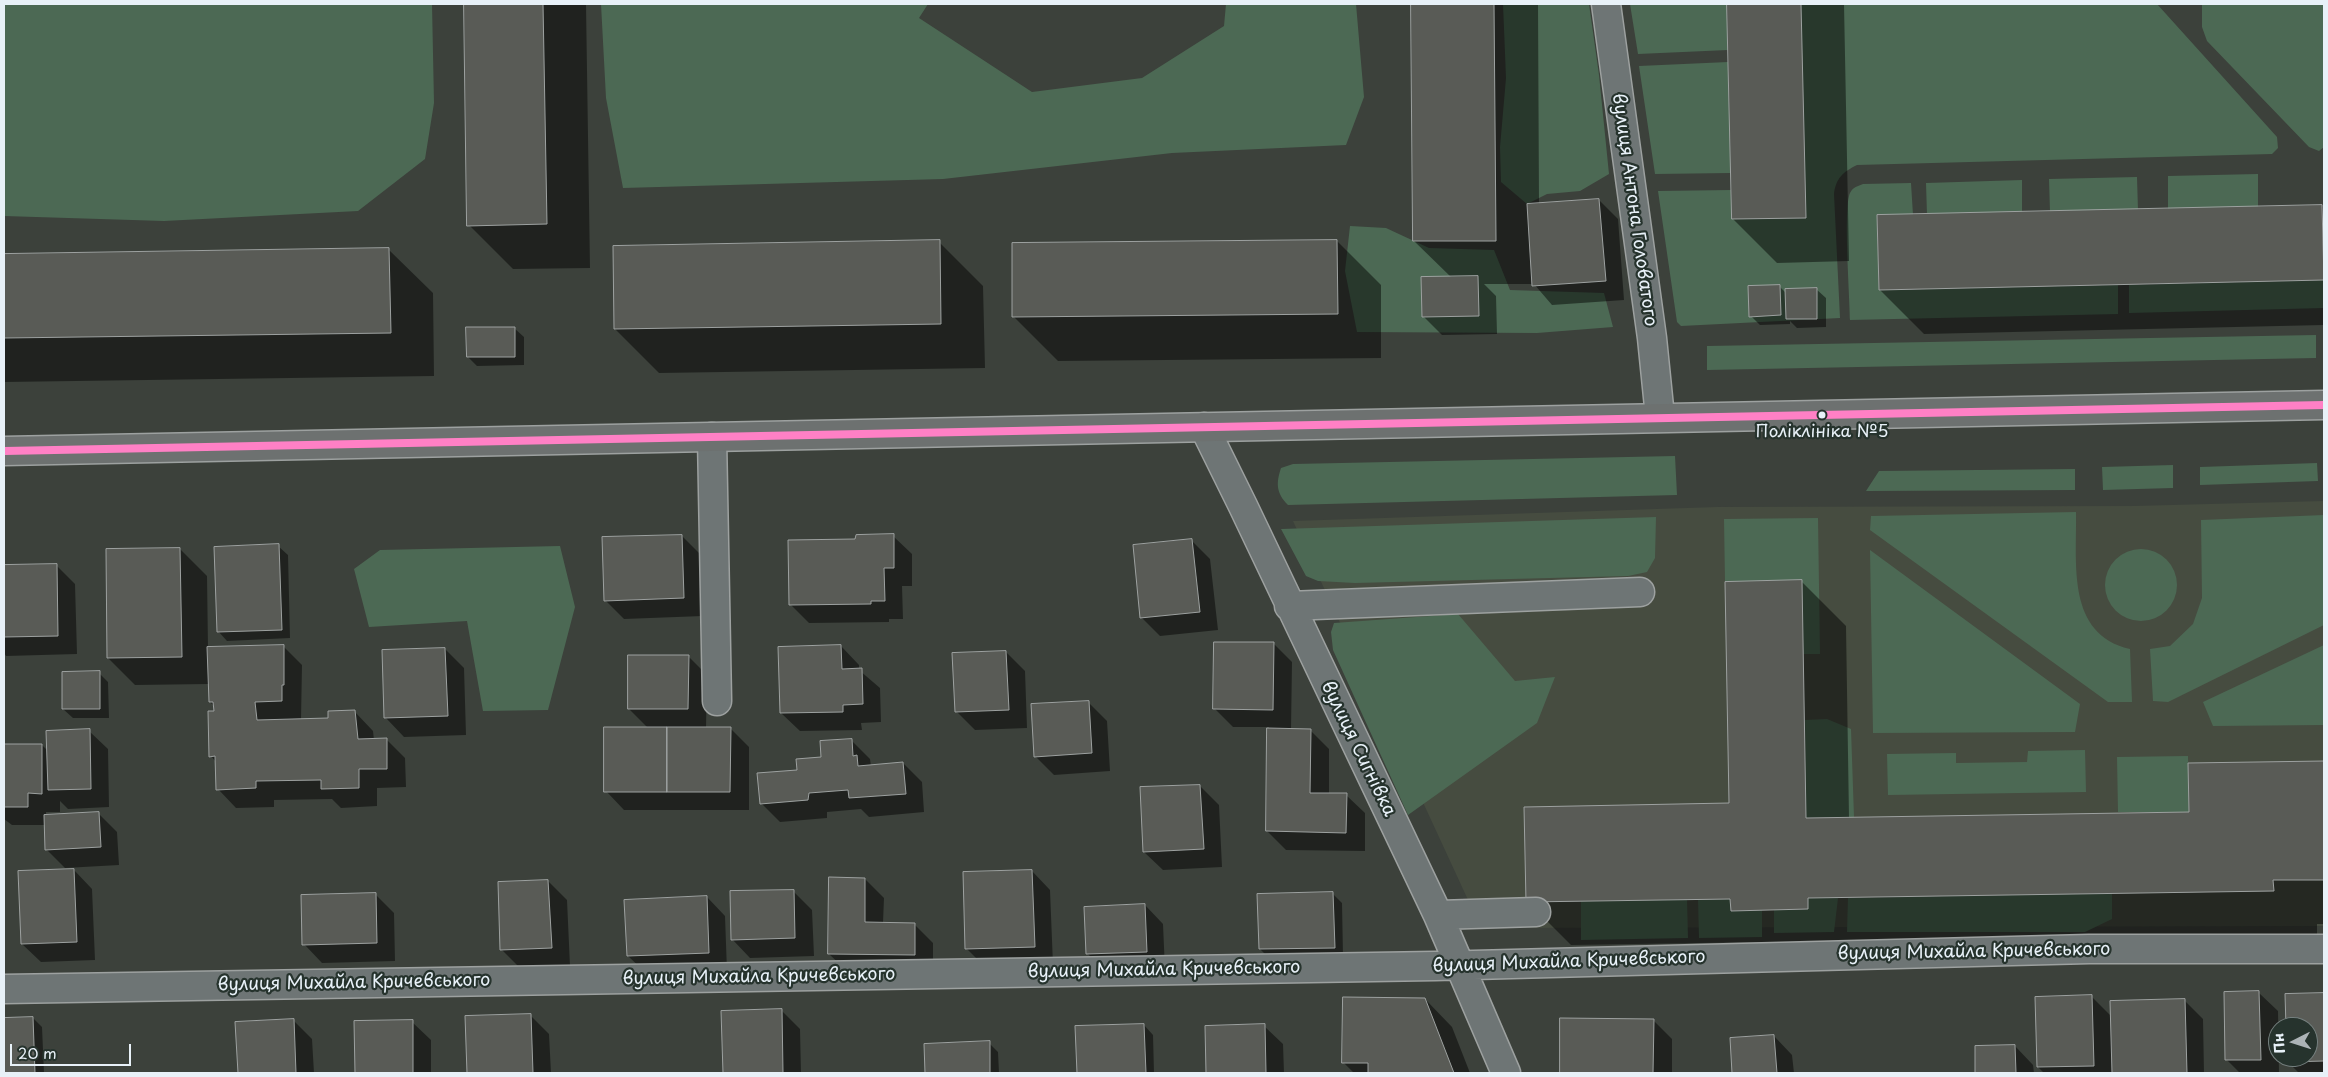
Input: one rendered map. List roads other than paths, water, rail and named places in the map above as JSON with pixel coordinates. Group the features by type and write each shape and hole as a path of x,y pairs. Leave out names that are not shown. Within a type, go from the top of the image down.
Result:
{"main road":[{"path":"4,451 2324,405"}],"street":[{"name":"вулиця Антона Головатого","path":"1606,4 1652,338 1660,417"},
{"name":"вулиця Сигнівка","path":"1204,428 1438,914 1506,1073"},
{"path":"712,437 717,701"},
{"path":"1289,606 1640,592"},
{"path":"1438,914 1536,912"},
{"name":"вулиця Михайла Кричевського","path":"4,989 1425,966 1460,963 2090,949 2324,948"}],"place":[{"name":"Поліклініка №5","path":"1822,415"}]}
